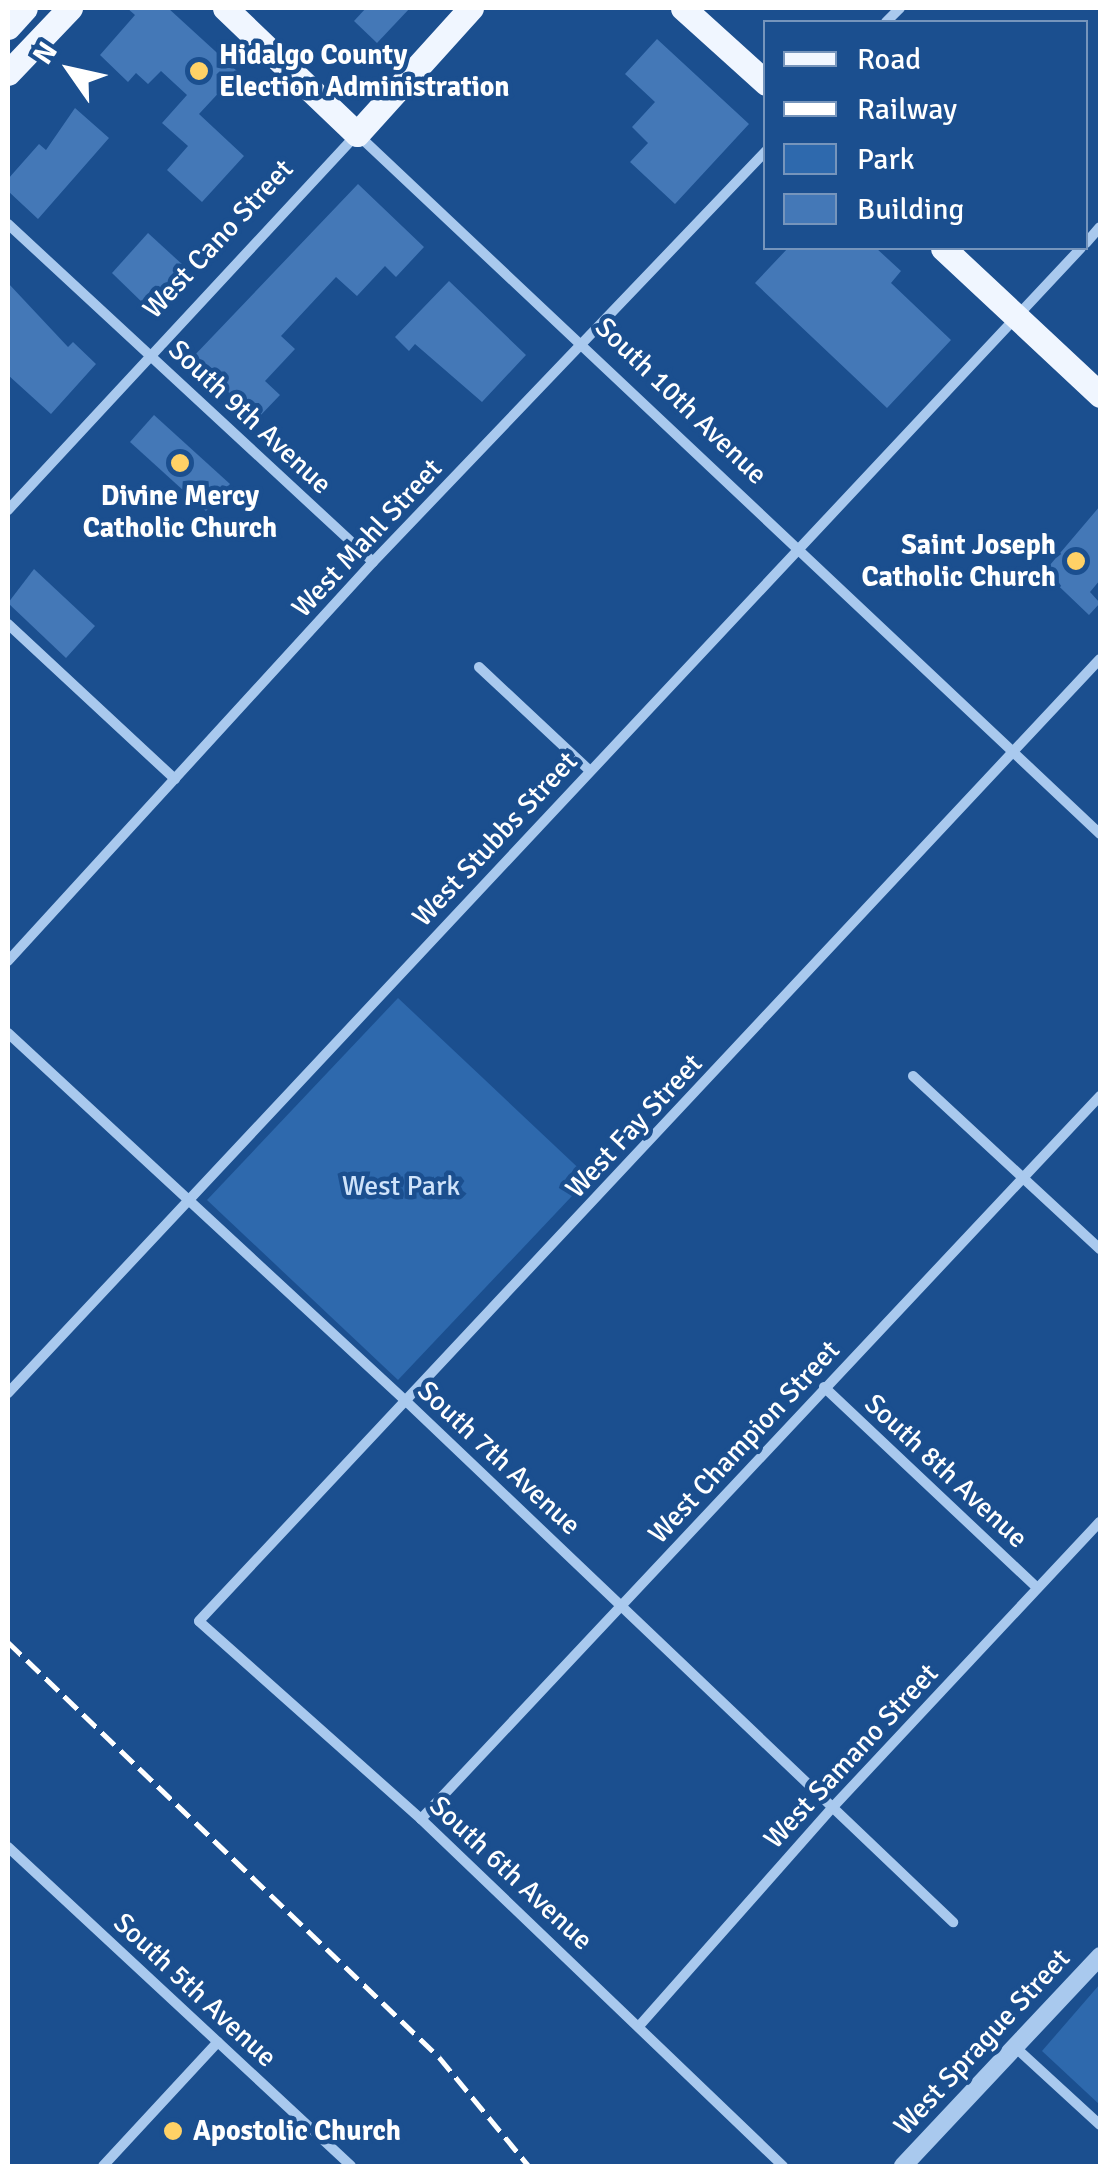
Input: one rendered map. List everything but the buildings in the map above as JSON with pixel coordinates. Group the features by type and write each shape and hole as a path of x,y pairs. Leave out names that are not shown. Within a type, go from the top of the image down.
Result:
{"main road":[{"path":"8,27 26,8"},
{"path":"8,73 70,8"},
{"name":"South 10th Avenue","path":"225,8 357,134"},
{"name":"West Cano Street","path":"357,134 470,8"},
{"path":"682,8 763,80"},
{"path":"945,250 1100,395"}],"street":[{"name":"South 10th Avenue","path":"357,134 794,551 1100,834"},
{"name":"West Cano Street","path":"8,510 357,134"},
{"name":"West Mahl Street","path":"8,962 373,562 763,154"},
{"name":"South 9th Avenue","path":"8,224 373,562"},
{"name":"West Stubbs Street","path":"8,1393 1078,250"},
{"path":"8,624 175,779"},
{"name":"West Fay Street","path":"198,1621 408,1403 1100,660"},
{"path":"479,666 589,770"},
{"name":"South 7th Avenue","path":"8,1033 408,1403 953,1922"},
{"path":"913,1076 1100,1249"},
{"name":"West Champion Street","path":"421,1819 1100,1096"},
{"name":"South 8th Avenue","path":"824,1387 1037,1588"},
{"name":"West Samano Street","path":"640,2025 832,1808 1100,1522"},
{"name":"South 6th Avenue","path":"198,1621 421,1819 783,2166"},
{"name":"South 5th Avenue","path":"8,1847 352,2166"},
{"name":"West Sprague Street","path":"903,2166 1100,1956"},
{"path":"103,2166 218,2042"},
{"path":"1015,2047 1100,2125"}],"green space":[{"name":"West Park","path":"398,998 589,1178 398,1380 207,1200"},
{"path":"1100,1984 1100,2105 1042,2051"}],"railway":[{"path":"8,1642 439,2057 529,2166"}],"place":[{"name":"Hidalgo County Election Administration","path":"199,71"},
{"name":"Divine Mercy Catholic Church","path":"180,463"},
{"name":"Saint Joseph Catholic Church","path":"1076,561"},
{"name":"Apostolic Church","path":"173,2131"}]}
